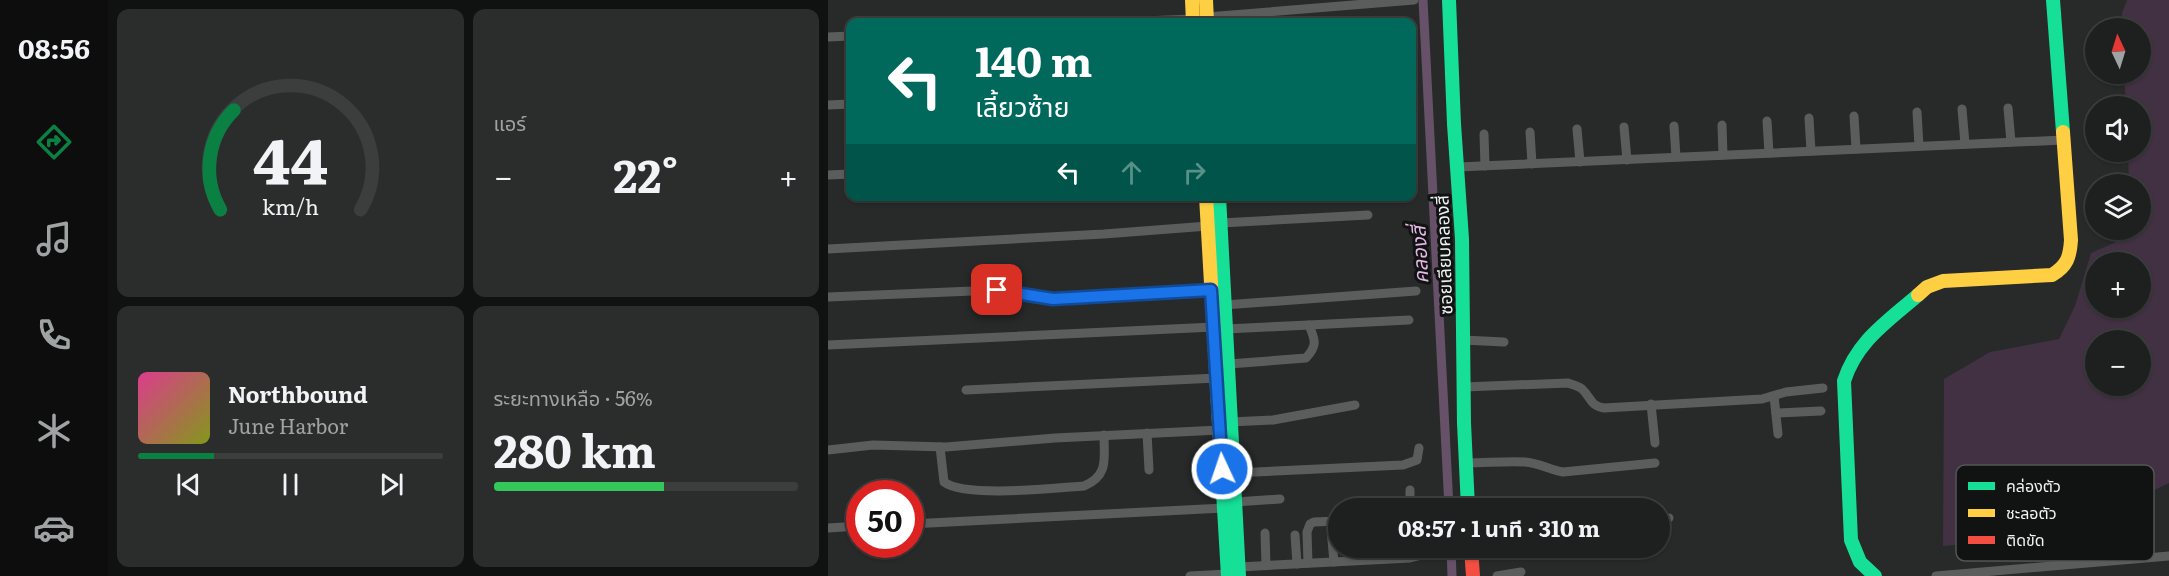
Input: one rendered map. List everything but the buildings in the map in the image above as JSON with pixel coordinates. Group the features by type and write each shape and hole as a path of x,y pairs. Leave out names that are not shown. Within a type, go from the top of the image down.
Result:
{"street":[{"path":"1192,0 1199,18"},
{"path":"1201,18 1206,0"},
{"path":"1221,18 1414,0"},
{"name":"ซอยเลียบคลองสี่","path":"1449,0 1462,239 1468,498"},
{"path":"1875,576 1860,562 1851,540 1844,381 1850,363 1867,339 1927,286 1943,280 2052,275 2063,268 2070,258 2071,240 2053,0"},
{"path":"828,37 846,36"},
{"path":"828,105 846,104"},
{"path":"2008,108 2011,142"},
{"path":"1962,109 1965,144"},
{"path":"1917,111 1919,146"},
{"path":"1854,116 1856,149"},
{"path":"1809,118 1811,151"},
{"path":"1767,121 1769,153"},
{"path":"1722,125 1723,155"},
{"path":"1674,126 1676,157"},
{"path":"1624,127 1627,160"},
{"path":"1577,129 1580,162"},
{"path":"1530,132 1532,164"},
{"path":"1484,134 1485,166"},
{"path":"1458,167 2063,140"},
{"path":"828,176 846,174"},
{"path":"1207,201 1214,225 1224,305 1217,378 1234,473 1230,505"},
{"path":"1218,201 1214,225 1211,290 1229,364 1225,418 1234,573"},
{"path":"828,249 1104,234 1146,229 1368,215"},
{"path":"828,297 997,290 1053,299 1211,290"},
{"path":"1224,305 1416,291"},
{"path":"828,345 1409,320"},
{"path":"1229,364 1306,358 1314,349 1315,340 1309,324"},
{"path":"1463,340 1503,342"},
{"path":"966,390 1217,378"},
{"path":"1464,387 1559,382 1580,387 1596,407 1616,408 1762,399 1786,392 1823,388"},
{"path":"1774,396 1778,434"},
{"path":"1652,404 1655,443"},
{"path":"828,450 873,445 940,447 1147,433 1225,418 1273,420 1355,405"},
{"path":"1776,413 1821,411"},
{"path":"1147,433 1149,470"},
{"path":"940,447 944,482 950,487 972,490 1084,486 1093,482 1104,467 1104,435"},
{"path":"1234,473 1403,465 1417,460 1419,448"},
{"path":"1466,463 1526,462 1563,472 1655,464"},
{"path":"1410,490 1410,498"},
{"path":"924,523 1230,505 1280,499"},
{"path":"1308,563 1307,532 1310,524 1314,522 1328,524"},
{"path":"828,528 846,527"},
{"path":"1265,533 1266,565"},
{"path":"1295,535 1297,564"},
{"path":"2154,557 2169,556"},
{"path":"1334,558 1334,562"},
{"path":"1190,576 1234,573 1266,565 1410,558"},
{"path":"1472,558 1473,576"},
{"path":"1936,576 2111,561"},
{"path":"1497,576 1521,572"}],"shaded area":[{"path":"2127,0 2169,0 2169,483 2154,490 2154,465 1956,465 1956,545 1943,546 1944,379 1990,352 2059,339 2075,306 2085,273 2085,318 2151,318 2151,252 2093,252 2121,240 2151,240 2151,174 2129,174 2128,162 2151,162 2151,96 2125,96 2125,84 2151,84 2151,18 2122,18"}],"waterway":[{"name":"คลองสี่","path":"1423,0 1448,498"},
{"name":"คลองสี่","path":"1451,558 1452,576"}],"traffic: fast":[{"path":"1449,0 1462,239 1464,423 1468,498"},
{"path":"2053,0 2063,132"},
{"path":"1219,201 1239,576"},
{"path":"1875,576 1860,562 1851,540 1844,381 1865,343 1918,295"},
{"path":"1221,458 1228,576"}],"traffic: slow":[{"path":"1192,0 1193,18"},
{"path":"1206,0 1207,18"},
{"path":"1918,295 1927,287 1943,281 2052,275 2061,268 2069,256 2071,240 2063,132"},
{"path":"1206,201 1221,458"}],"traffic: jam":[{"path":"1472,558 1473,576"}],"route":[{"path":"997,290 1053,299 1211,290 1222,469"}]}
